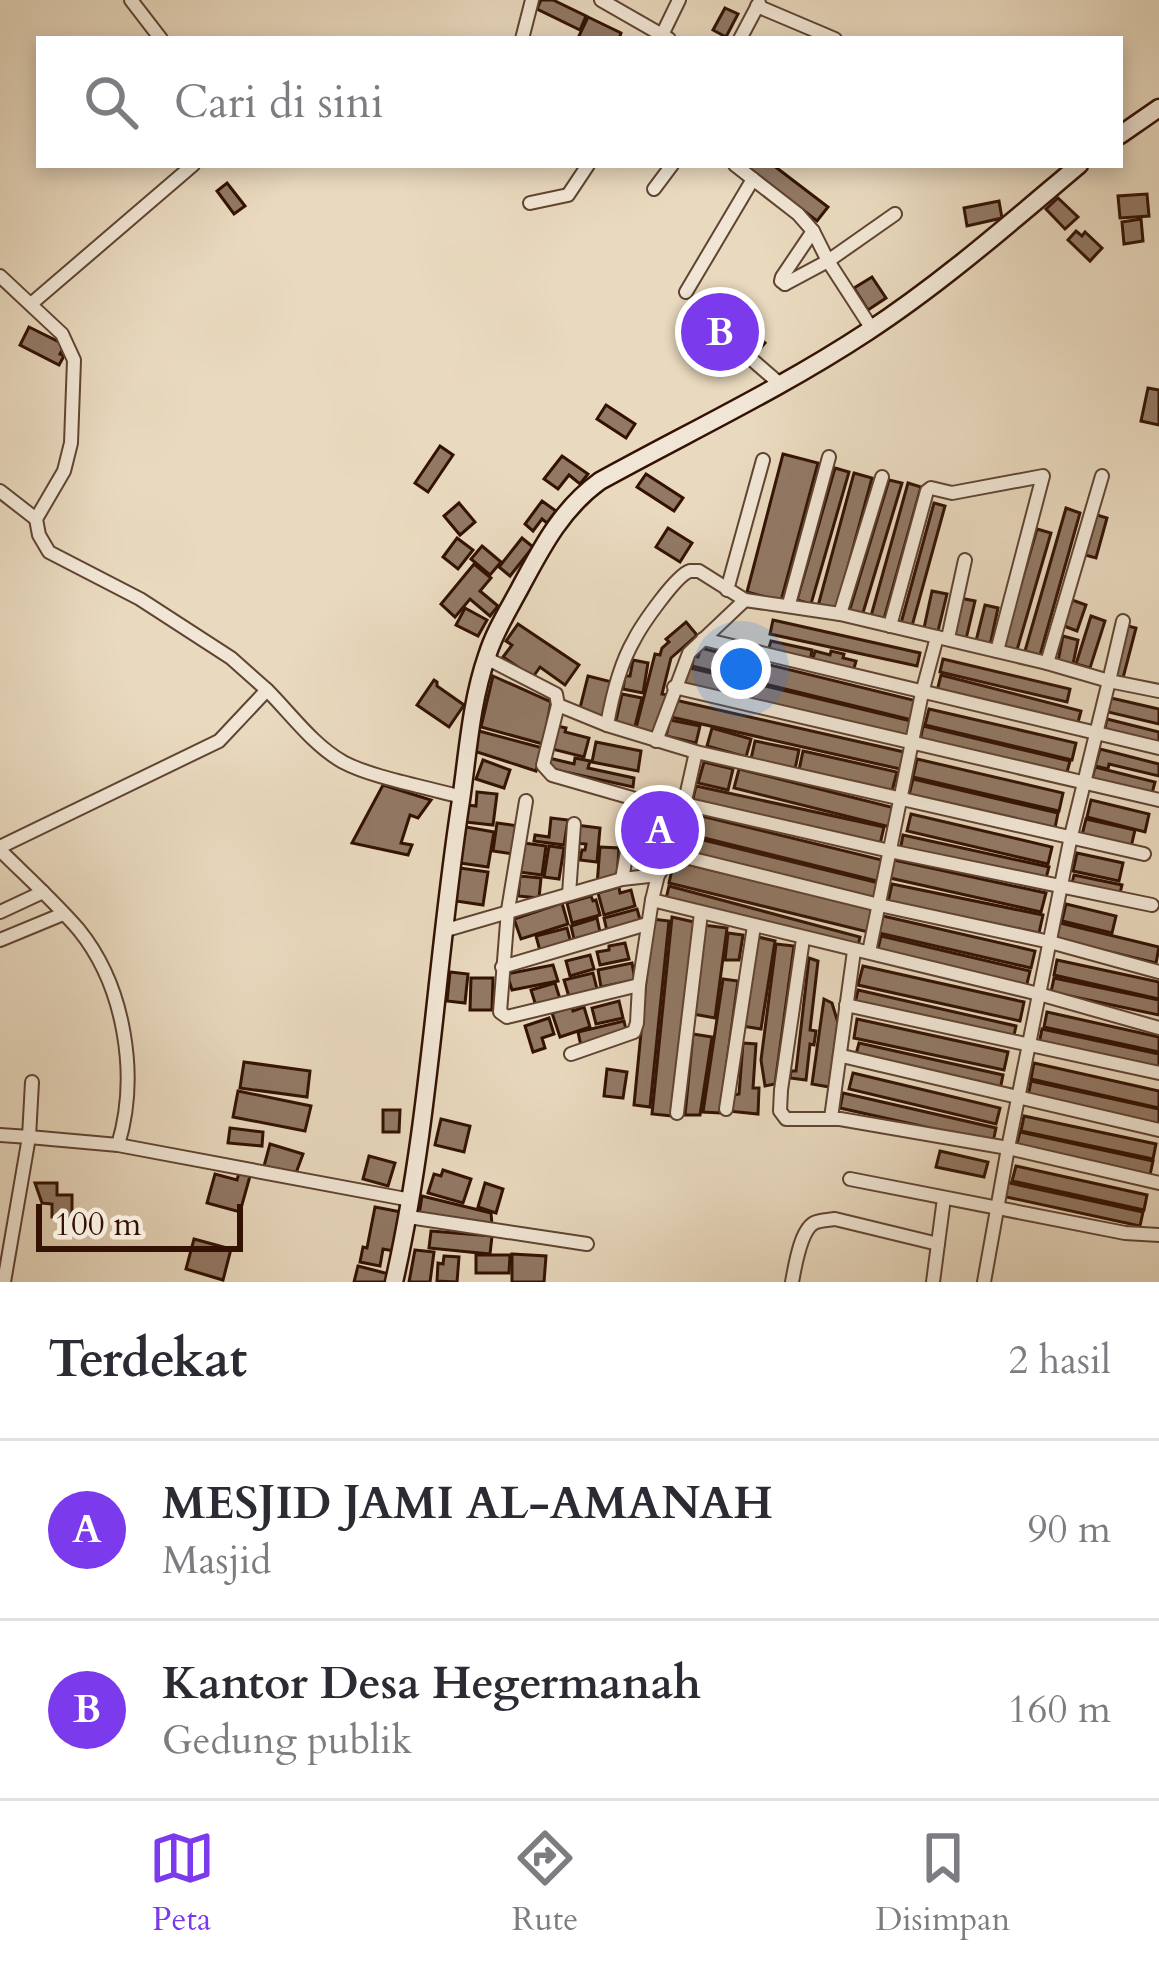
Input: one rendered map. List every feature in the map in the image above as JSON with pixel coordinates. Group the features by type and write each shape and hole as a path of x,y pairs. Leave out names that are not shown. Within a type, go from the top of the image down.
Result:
{"street":[{"path":"130,0 158,36"},
{"path":"523,36 532,0"},
{"path":"602,0 664,36"},
{"path":"666,36 679,0"},
{"path":"742,36 758,3 829,36"},
{"path":"1123,133 1159,108"},
{"path":"31,304 190,168"},
{"path":"530,203 568,194 586,168"},
{"path":"654,189 670,168"},
{"path":"739,168 813,231 872,329"},
{"path":"394,1282 410,1209 472,720 498,629 548,538 584,493 600,481 872,329 995,236 1074,168"},
{"path":"686,292 753,178"},
{"path":"813,231 781,281 785,284 828,261 895,214"},
{"path":"0,276 62,334 74,361 71,443 64,471 36,519 50,552 140,599 231,658 341,761 461,797"},
{"path":"720,332 780,384"},
{"path":"789,604 829,457"},
{"path":"727,590 763,460"},
{"path":"890,626 927,491 952,493 1043,476 997,651"},
{"path":"1047,663 1102,476"},
{"path":"841,614 882,477"},
{"path":"0,491 36,519"},
{"path":"831,1118 847,1005 879,904 922,693 965,560"},
{"path":"607,724 633,640 682,575 693,571 745,600 841,614 1159,691"},
{"path":"656,741 689,652 745,600"},
{"path":"984,1282 1071,836 1124,621"},
{"path":"703,639 1159,748"},
{"path":"486,658 552,691 558,706 545,770 629,795 634,801 622,879"},
{"path":"674,687 1159,800"},
{"path":"118,1145 126,1049 105,972 80,932 0,848 219,741 267,690"},
{"path":"558,706 696,752 1144,854"},
{"path":"571,1054 634,1032 638,1023 652,900 658,875 673,854 696,752"},
{"path":"526,801 508,910 499,1007 507,1017 639,985"},
{"path":"685,804 1152,905"},
{"path":"568,894 574,824"},
{"path":"673,854 1159,972"},
{"path":"443,931 622,879 658,875"},
{"path":"0,912 43,892"},
{"path":"652,900 1159,1028"},
{"path":"677,1113 701,913"},
{"path":"0,940 63,914"},
{"path":"502,967 647,924"},
{"path":"726,1109 754,926"},
{"path":"802,939 781,1090 780,1111 786,1119 831,1118 1008,1148 1159,1183"},
{"path":"847,1005 1159,1073"},
{"path":"842,1056 1159,1130"},
{"path":"4,1282 29,1137 32,1082"},
{"path":"0,1135 118,1145 587,1244"},
{"path":"850,1179 1125,1233 1159,1235"},
{"path":"933,1282 944,1198"},
{"path":"792,1282 808,1228 818,1221 835,1219 938,1244"}],"building":[{"path":"541,0 553,0 586,16 580,30 537,9"},
{"path":"725,8 738,14 727,36 713,30"},
{"path":"588,17 621,33 620,36 579,36"},
{"path":"749,168 777,168 828,207 817,221"},
{"path":"227,183 245,206 234,214 217,191"},
{"path":"1147,194 1149,216 1120,218 1118,196"},
{"path":"1058,198 1078,217 1065,229 1046,209"},
{"path":"999,201 1002,218 967,226 964,208"},
{"path":"1141,219 1143,241 1124,244 1122,222"},
{"path":"1076,231 1082,236 1085,232 1102,248 1090,261 1068,240"},
{"path":"872,277 886,298 868,310 854,288"},
{"path":"724,311 739,323 716,352 701,340"},
{"path":"745,325 765,343 754,356 733,339"},
{"path":"29,327 65,345 59,365 20,345"},
{"path":"1148,388 1159,390 1159,425 1141,421"},
{"path":"606,405 635,424 626,438 597,419"},
{"path":"440,446 453,455 428,492 415,483"},
{"path":"783,454 818,463 781,601 747,592"},
{"path":"562,456 588,474 580,484 569,475 558,489 544,479"},
{"path":"835,468 849,472 811,604 797,600"},
{"path":"854,473 872,478 836,611 818,606"},
{"path":"646,474 683,498 674,511 637,487"},
{"path":"889,480 902,483 862,616 849,612"},
{"path":"908,483 921,487 884,619 871,616"},
{"path":"542,501 556,511 533,531 525,524"},
{"path":"459,503 475,522 460,535 444,516"},
{"path":"934,503 945,506 912,626 901,623"},
{"path":"1066,508 1080,513 1040,655 1025,651"},
{"path":"1097,515 1107,518 1096,558 1085,555"},
{"path":"668,528 692,543 680,562 656,547"},
{"path":"1037,529 1051,533 1017,650 1003,646"},
{"path":"457,538 473,550 458,569 443,557"},
{"path":"522,538 533,547 510,576 499,567"},
{"path":"482,546 501,562 490,575 471,559"},
{"path":"474,564 491,578 480,591 498,606 490,616 470,599 455,617 441,604"},
{"path":"932,591 947,594 938,631 924,628"},
{"path":"960,598 975,601 966,639 951,635"},
{"path":"1072,600 1086,605 1077,631 1064,626"},
{"path":"985,605 998,608 990,645 976,641"},
{"path":"465,608 487,620 478,636 456,625"},
{"path":"1091,616 1105,621 1090,668 1076,664"},
{"path":"773,620 920,653 917,666 770,634"},
{"path":"686,622 697,635 671,658 658,738 635,732 655,654 660,655 669,642 666,639"},
{"path":"518,624 579,665 565,685 540,667 533,677 503,657 512,645 506,641"},
{"path":"1124,625 1136,628 1123,678 1111,675"},
{"path":"1063,636 1078,640 1073,664 1058,661"},
{"path":"771,641 812,650 810,661 768,651"},
{"path":"701,648 917,701 912,720 692,666"},
{"path":"815,651 844,654 843,658 856,661 853,672 812,662"},
{"path":"943,659 1070,689 1067,702 940,672"},
{"path":"633,660 648,663 643,693 623,689"},
{"path":"686,667 911,721 906,738 682,684"},
{"path":"941,675 1081,711 1077,726 937,691"},
{"path":"493,676 551,702 543,744 481,727"},
{"path":"588,676 612,682 603,718 579,712"},
{"path":"434,680 464,705 449,727 417,705"},
{"path":"622,694 642,698 634,730 615,725"},
{"path":"1111,698 1159,709 1159,724 1108,712"},
{"path":"675,700 904,752 900,769 671,717"},
{"path":"929,709 1076,743 1072,760 925,725"},
{"path":"1107,719 1159,732 1159,745 1104,732"},
{"path":"670,720 700,726 696,743 666,736"},
{"path":"557,726 589,738 584,757 552,749"},
{"path":"923,726 1070,761 1066,776 920,741"},
{"path":"712,728 751,739 746,757 707,746"},
{"path":"479,731 543,748 536,771 474,751"},
{"path":"755,741 799,750 795,769 751,759"},
{"path":"596,742 641,751 638,771 592,762"},
{"path":"1100,749 1159,764 1159,776 1109,764 1108,769 1095,766"},
{"path":"803,751 897,772 892,791 799,770"},
{"path":"549,758 574,764 575,758 590,761 588,768 634,778 633,787 547,768"},
{"path":"917,759 1063,793 1059,811 913,777"},
{"path":"483,760 510,770 504,788 476,779"},
{"path":"704,762 733,769 728,790 698,783"},
{"path":"1095,767 1155,782 1151,797 1091,783"},
{"path":"739,769 895,808 890,827 734,788"},
{"path":"913,779 1058,813 1055,828 909,795"},
{"path":"383,785 431,800 418,818 410,815 401,843 412,845 408,855 352,843"},
{"path":"696,786 884,827 880,844 692,803"},
{"path":"477,792 497,794 493,825 465,822 467,805 476,806"},
{"path":"648,798 681,811 664,853 637,843 642,831 637,826"},
{"path":"1091,800 1149,814 1145,832 1087,817"},
{"path":"689,813 882,860 877,881 684,833"},
{"path":"911,814 1052,847 1048,864 907,831"},
{"path":"551,818 568,820 564,845 534,841 535,835 549,837"},
{"path":"1086,819 1135,830 1131,847 1082,835"},
{"path":"497,823 518,826 514,854 493,851"},
{"path":"576,825 600,828 597,862 580,860 586,844 574,843"},
{"path":"466,827 494,832 488,867 460,863"},
{"path":"683,835 879,883 874,900 679,852"},
{"path":"903,835 1049,867 1045,882 900,851"},
{"path":"524,843 546,846 542,875 519,872"},
{"path":"549,846 564,848 559,879 544,877"},
{"path":"600,847 619,848 617,878 597,885"},
{"path":"1077,853 1123,863 1119,881 1073,871"},
{"path":"894,860 1046,893 1041,912 890,878"},
{"path":"674,861 873,909 868,932 669,883"},
{"path":"460,868 488,872 483,905 456,901"},
{"path":"1074,875 1122,885 1119,897 1071,887"},
{"path":"520,876 541,878 539,898 518,896"},
{"path":"892,884 1043,915 1039,933 888,902"},
{"path":"669,886 860,937 857,950 666,899"},
{"path":"619,887 620,893 631,890 635,906 604,915 598,893"},
{"path":"591,896 600,915 572,923 567,903"},
{"path":"562,903 568,924 521,939 514,919"},
{"path":"1066,904 1116,916 1112,933 1062,921"},
{"path":"637,909 641,923 607,931 604,918"},
{"path":"883,916 1035,951 1031,968 879,933"},
{"path":"672,917 694,922 673,1116 652,1114"},
{"path":"597,918 600,932 574,939 571,926"},
{"path":"652,919 669,921 650,1107 634,1105"},
{"path":"1060,923 1159,947 1156,963 1056,939"},
{"path":"703,925 727,928 715,1018 693,1014"},
{"path":"567,928 571,943 540,951 536,936"},
{"path":"728,933 743,935 739,960 725,960"},
{"path":"754,936 775,941 761,1029 742,1026"},
{"path":"881,936 1030,971 1026,988 877,953"},
{"path":"625,943 629,959 600,965 597,952"},
{"path":"776,944 794,946 775,1084 765,1086 761,1060"},
{"path":"590,955 594,969 570,976 566,961"},
{"path":"809,958 818,961 810,1030 816,1031 806,1080 790,1078 791,1071 796,1071"},
{"path":"1057,960 1159,982 1159,999 1054,975"},
{"path":"632,963 635,980 601,987 598,970"},
{"path":"553,965 558,981 512,990 507,974"},
{"path":"863,966 1024,1002 1020,1021 858,985"},
{"path":"450,972 468,974 465,1003 447,1001"},
{"path":"593,973 597,989 569,997 564,980"},
{"path":"471,978 493,978 492,1010 470,1010"},
{"path":"1054,978 1159,1000 1159,1015 1051,992"},
{"path":"723,979 738,981 720,1113 703,1112"},
{"path":"555,983 560,999 536,1006 531,990"},
{"path":"858,990 1016,1026 1013,1040 855,1004"},
{"path":"824,999 832,1003 838,1023 829,1087 812,1084"},
{"path":"619,1001 623,1018 596,1024 592,1008"},
{"path":"572,1007 573,1011 584,1007 590,1027 560,1037 552,1013"},
{"path":"1047,1012 1159,1037 1159,1052 1044,1027"},
{"path":"549,1018 554,1034 542,1038 545,1048 533,1052 525,1026"},
{"path":"857,1019 1008,1052 1004,1070 854,1038"},
{"path":"624,1021 627,1034 581,1046 578,1032"},
{"path":"1042,1029 1159,1054 1159,1071 1039,1044"},
{"path":"693,1034 712,1037 700,1115 685,1115"},
{"path":"743,1043 756,1044 753,1088 759,1088 758,1114 728,1111 734,1095 739,1094"},
{"path":"859,1043 1003,1075 1000,1090 855,1058"},
{"path":"244,1062 310,1071 307,1097 240,1088"},
{"path":"1034,1063 1159,1091 1159,1108 1031,1079"},
{"path":"607,1069 627,1072 623,1098 604,1096"},
{"path":"853,1073 1000,1108 996,1124 849,1089"},
{"path":"1031,1081 1159,1109 1159,1126 1028,1097"},
{"path":"238,1091 311,1106 305,1131 233,1117"},
{"path":"843,1093 996,1128 993,1142 840,1108"},
{"path":"383,1110 400,1110 399,1132 383,1132"},
{"path":"1024,1116 1156,1144 1153,1159 1021,1131"},
{"path":"441,1119 470,1126 464,1152 435,1145"},
{"path":"230,1128 263,1132 262,1146 228,1143"},
{"path":"1020,1132 1153,1161 1150,1175 1016,1147"},
{"path":"270,1144 303,1154 296,1173 264,1166"},
{"path":"940,1151 988,1162 984,1177 936,1167"},
{"path":"369,1156 395,1163 388,1186 363,1179"},
{"path":"1016,1166 1147,1195 1144,1210 1012,1181"},
{"path":"443,1170 471,1179 463,1203 428,1193 434,1174 441,1176"},
{"path":"239,1173 250,1176 240,1212 207,1203 215,1174 237,1180"},
{"path":"1005,1182 1143,1212 1140,1226 1002,1196"},
{"path":"35,1183 57,1183 57,1195 72,1195 72,1217 52,1217 52,1204 42,1203"},
{"path":"485,1183 503,1189 496,1213 478,1207"},
{"path":"422,1196 491,1213 492,1225 419,1215"},
{"path":"375,1207 401,1212 394,1251 383,1249 380,1266 360,1262"},
{"path":"431,1231 492,1236 490,1254 429,1248"},
{"path":"194,1239 231,1249 223,1280 186,1269"},
{"path":"415,1250 434,1252 430,1282 409,1282"},
{"path":"512,1254 546,1256 544,1282 512,1282"},
{"path":"476,1255 510,1255 509,1273 476,1273"},
{"path":"444,1256 459,1257 457,1282 437,1281 438,1263 443,1264"},
{"path":"358,1266 389,1274 387,1282 354,1282"}],"place":[{"name":"Kantor Desa Hegermanah","path":"720,332"},
{"name":"MESJID JAMI AL-AMANAH","path":"660,830"}]}
